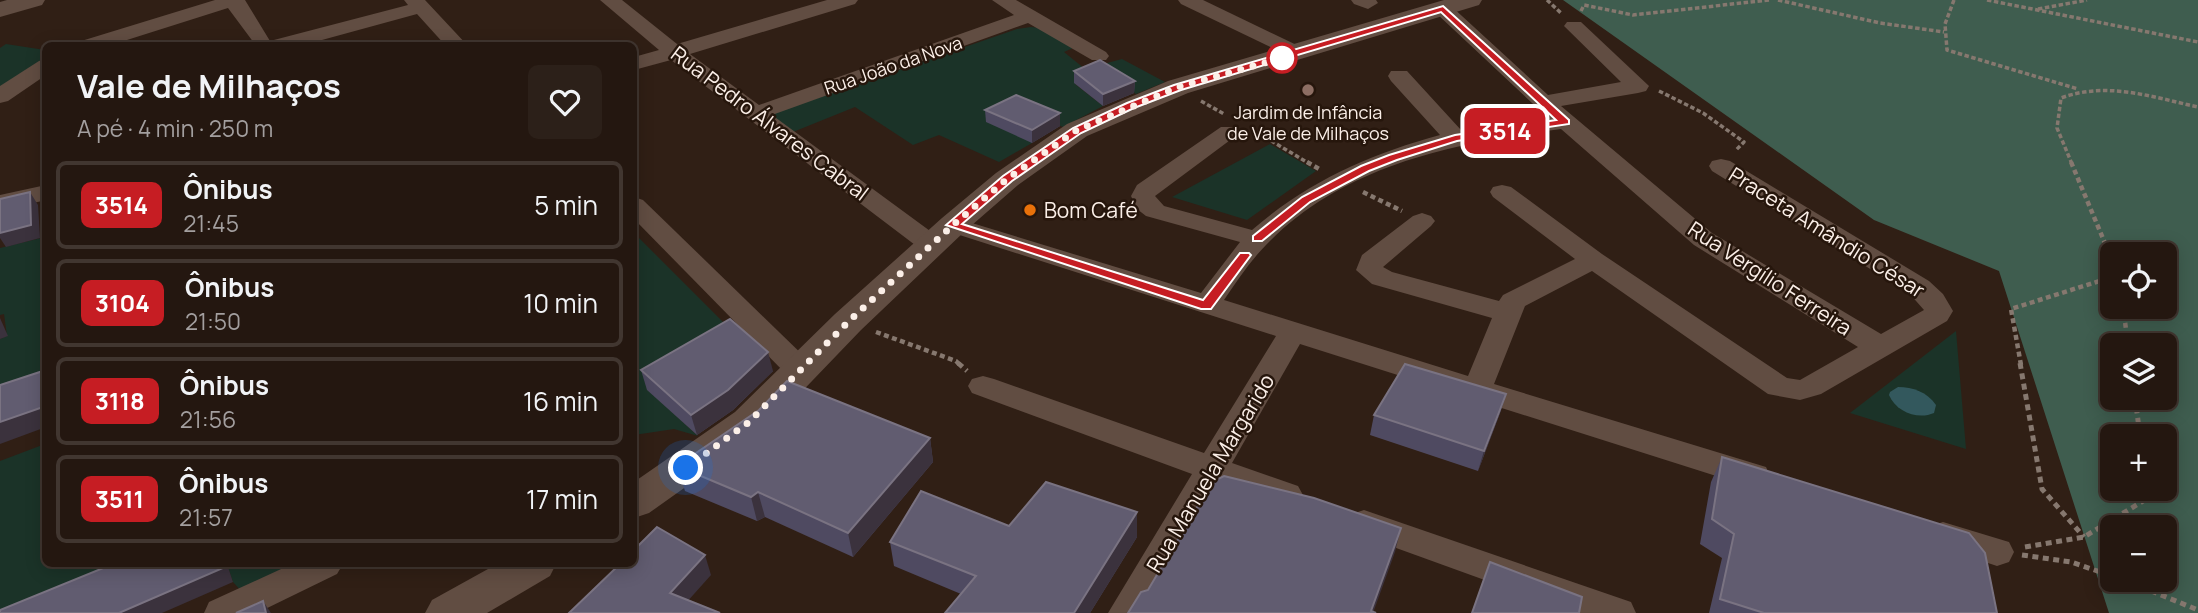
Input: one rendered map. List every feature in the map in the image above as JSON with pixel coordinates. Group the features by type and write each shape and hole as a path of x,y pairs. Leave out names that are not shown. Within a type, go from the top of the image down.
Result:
{"street":[{"path":"0,10 33,0"},
{"path":"98,42 233,0 267,42 418,4 454,42"},
{"name":"Rua Pedro Álvares Cabral","path":"610,0 756,113 942,235 1293,331 1784,485"},
{"path":"1002,0 1099,55"},
{"path":"1188,0 1298,53"},
{"path":"637,500 749,422 848,322 942,235 1007,179 1077,130 1178,87 1470,0"},
{"path":"637,63 835,2"},
{"name":"Rua Vergílio Ferreira","path":"1443,9 1565,122 1710,245 1880,347"},
{"name":"Rua João da Nova","path":"756,113 1030,16"},
{"path":"1574,26 1638,86"},
{"path":"0,96 42,68"},
{"path":"1399,76 1455,138"},
{"path":"1543,102 1638,86"},
{"path":"1206,306 1257,239 1306,200 1340,181 1393,157 1455,138 1565,122"},
{"path":"1234,125 1146,190 1143,196 1146,204 1155,211 1257,239"},
{"name":"Praceta Amândio César","path":"1721,166 1919,287 1933,300 1939,311 1934,318 1880,347"},
{"path":"1502,192 1593,260 1779,387 1800,390 1810,387 1880,347"},
{"path":"0,203 42,193"},
{"path":"637,208 800,370"},
{"path":"1422,220 1371,261 1369,270 1382,278 1508,313"},
{"path":"1477,389 1513,301 1593,260"},
{"name":"Rua Manuela Margarido","path":"1126,613 1293,331"},
{"path":"983,386 1618,613"},
{"path":"1917,527 1997,552"},
{"path":"222,613 319,567"},
{"path":"448,613 529,567"}],"path":[{"path":"1547,0 1574,26 1584,5 1633,15 1769,0"},
{"path":"1778,0 1880,23 1944,32"},
{"path":"1954,0 1947,12 1944,32 1947,50 2078,89 2110,90 2198,107"},
{"path":"1987,0 2198,42"},
{"path":"2033,9 2087,0"},
{"path":"1638,86 1651,88 1675,98 1744,142 1721,166"},
{"path":"1178,87 1234,125 1340,181 1422,220"},
{"path":"2078,89 2061,99 2057,128 2104,242"},
{"path":"2084,537 2042,489 2011,309 2100,281"},
{"path":"848,322 956,361"},
{"path":"1997,552 2084,537 2143,501"},
{"path":"1997,552 2071,562 2100,572"},
{"path":"2154,592 2198,610"}],"green space":[{"path":"1563,0 2198,0 2198,613 2109,613 2102,592 2177,592 2177,515 2100,515 2100,585 1999,271 1874,220"},
{"path":"1040,28 1073,48 1064,52 1085,69 1122,59 1165,82 1136,94 1101,72 1075,84 1103,106 1063,127 1016,107 1032,143 999,162 939,135 913,145 855,107 793,132 771,118 771,114 1017,29"},
{"path":"6,44 42,50 42,60 0,87 0,48"},
{"path":"1270,144 1316,171 1247,220 1172,197"},
{"path":"637,236 727,326 648,390 698,436 674,429 637,435"},
{"path":"42,238 42,371 0,387 0,339 7,336 4,314 0,315 0,248"},
{"path":"1956,331 1966,449 1850,413"},
{"path":"42,445 42,567 147,567 0,613 0,461"},
{"path":"228,567 301,567 243,593 233,582"}],"water":[{"path":"1898,387 1914,389 1924,394 1936,405 1934,413 1921,416 1902,410 1889,395"}],"building":[{"path":"1100,60 1135,81 1103,94 1074,71"},
{"path":"1016,95 1060,113 1032,130 985,110"},
{"path":"30,192 31,225 0,233 0,199"},
{"path":"730,319 768,352 728,390 691,415 641,370"},
{"path":"1405,364 1506,394 1484,451 1374,415"},
{"path":"42,371 42,407 0,422 0,385"},
{"path":"787,381 930,438 848,533 758,492 751,497 677,466 759,410"},
{"path":"1722,457 1969,533 1985,553 1997,613 1764,613 1720,599 1734,534 1712,519"},
{"path":"1224,476 1314,498 1401,528 1371,611 1376,613 1128,613 1141,592 1148,590 1212,482"},
{"path":"1046,482 1137,512 1074,613 945,613 976,576 890,542 921,491 1009,526"},
{"path":"657,527 705,555 670,593 720,613 569,613 617,567 637,567 637,547"},
{"path":"1490,562 1582,597 1579,613 1472,613"},
{"path":"106,567 223,568 119,613 0,613 0,610"},
{"path":"263,601 266,613 236,613"}],"bus line":[{"name":"3514","path":"1244,255 1206,306 953,225 1007,179 1077,130 1130,106 1178,87 1443,9 1565,122 1455,138 1393,157 1365,168 1306,200 1257,239"}],"place":[{"name":"Jardim de Infância de Vale de Milhaços","path":"1308,90"},
{"name":"Bom Café","path":"1030,210"}],"route":[{"path":"686,468 749,422 848,322 953,225 1007,179 1077,130 1178,87 1282,58"}]}
